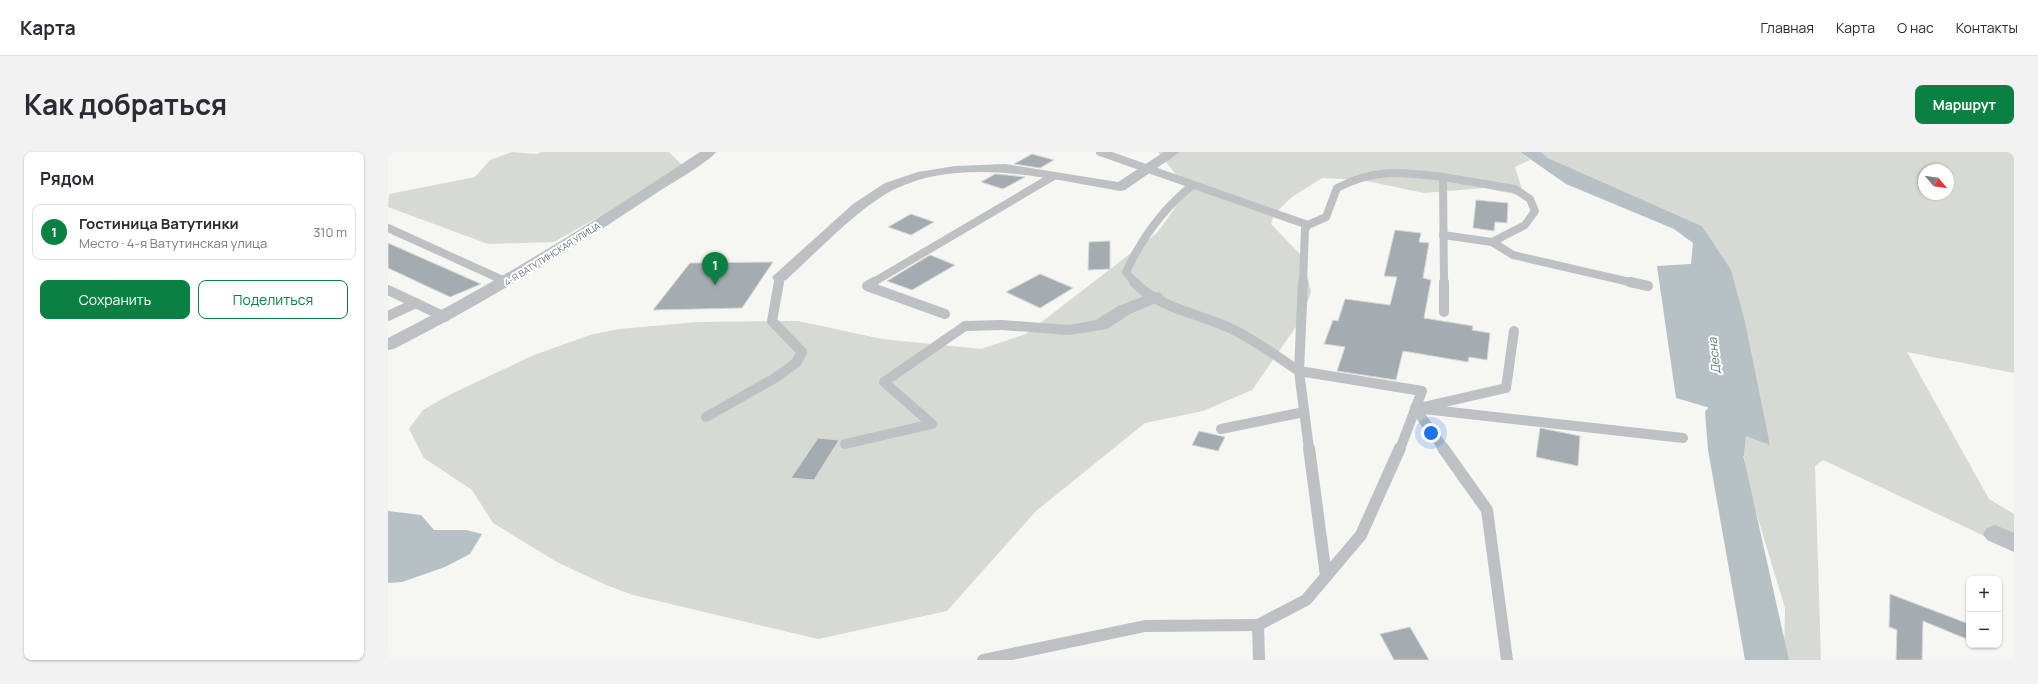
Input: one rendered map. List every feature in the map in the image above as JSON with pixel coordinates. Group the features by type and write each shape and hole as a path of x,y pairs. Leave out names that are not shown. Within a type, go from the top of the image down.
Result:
{"street":[{"name":"4-Я ВАТУТИНСКАЯ УЛИЦА","path":"388,345 445,317 507,282 593,229 708,152"},
{"path":"780,277 858,207 890,186 923,176 955,170 1005,168 1052,177 1120,187 1173,152"},
{"path":"1002,325 1069,330 1101,325 1124,310 1155,297"}],"lane":[{"path":"1100,152 1308,225"},
{"path":"1326,576 1299,371 1305,229 1308,225 1326,217 1336,188 1365,174 1388,171 1443,177 1515,189 1530,199 1535,211 1525,225 1492,242"},
{"path":"944,314 867,286 1052,177"},
{"path":"1443,177 1444,312"},
{"path":"983,660 1145,626 1258,625 1306,600 1361,535 1396,457 1422,391 1299,371 1234,330 1147,294 1132,281 1126,272 1138,245 1176,196 1193,185"},
{"path":"388,228 507,282"},
{"path":"1443,236 1492,242 1513,255 1648,286"},
{"path":"706,418 775,378 796,363 802,352 772,322 780,277"},
{"path":"388,290 445,317"},
{"path":"388,316 416,303"},
{"path":"845,444 932,424 884,382 965,326 1002,325"},
{"path":"1415,408 1506,388 1514,331"},
{"path":"1415,408 1683,438"},
{"path":"1415,408 1487,510 1507,660"},
{"path":"1221,429 1304,412"},
{"path":"1258,625 1259,660"}],"shaded area":[{"path":"512,152 537,154 541,152 669,152 685,168 554,242 488,244 388,207 389,194 475,177 490,160"},
{"path":"1158,152 1520,152 1530,160 1515,167 1524,196 1484,188 1424,193 1362,180 1322,178 1292,197 1274,214 1271,224 1300,254 1305,266 1311,292 1302,318 1252,390 1203,411 1145,423 1036,511 947,611 818,639 633,595 606,585 557,562 493,523 472,490 424,458 409,429 423,410 451,394 534,355 590,335 619,329 698,322 798,321 882,339 981,349 1026,334 1157,233 1184,195 1185,186"},
{"path":"1541,152 2014,152 2014,373 1907,352 1989,499 2014,514 2014,550 1823,460 1815,466 1821,660 1784,660 1785,608 1747,482 1744,456 1746,435 1770,444 1702,226 1548,158"}],"water":[{"path":"1520,152 1541,152 1548,158 1702,226 1731,270 1745,322 1770,445 1746,436 1744,456 1710,457 1714,409 1676,398 1657,266 1691,264 1693,243 1674,229 1566,184"},
{"path":"388,511 421,515 434,530 466,530 482,534 470,554 445,567 402,582 388,583"}],"building":[{"path":"1032,154 1054,160 1040,168 1014,164"},
{"path":"995,174 1025,177 1003,189 981,182"},
{"path":"1476,200 1508,203 1507,223 1495,222 1494,231 1473,228"},
{"path":"911,214 934,222 911,235 888,227"},
{"path":"1395,230 1421,233 1419,242 1429,243 1423,278 1431,280 1424,318 1473,326 1472,330 1490,333 1487,360 1469,357 1468,362 1403,351 1396,380 1337,371 1345,347 1324,344 1333,320 1338,321 1345,299 1390,305 1397,277 1384,276"},
{"path":"1110,241 1110,269 1088,270 1089,242"},
{"path":"388,243 481,284 450,297 388,268"},
{"path":"930,255 955,265 912,290 887,281"},
{"path":"773,262 742,308 653,310 690,263"},
{"path":"1040,274 1073,288 1040,308 1006,292"},
{"path":"1540,428 1580,436 1578,466 1536,457"},
{"path":"1199,431 1225,437 1218,451 1192,445"},
{"path":"818,438 839,440 814,480 791,478"},
{"path":"1890,594 1966,623 1966,639 1923,621 1922,660 1896,660 1897,630 1889,627"},
{"path":"1410,627 1429,660 1394,660 1380,634"}],"waterway":[{"name":"Десна","path":"1721,412 1725,450 1767,660"}],"place":[{"name":"Гостиница Ватутинки","path":"715,285"}]}
